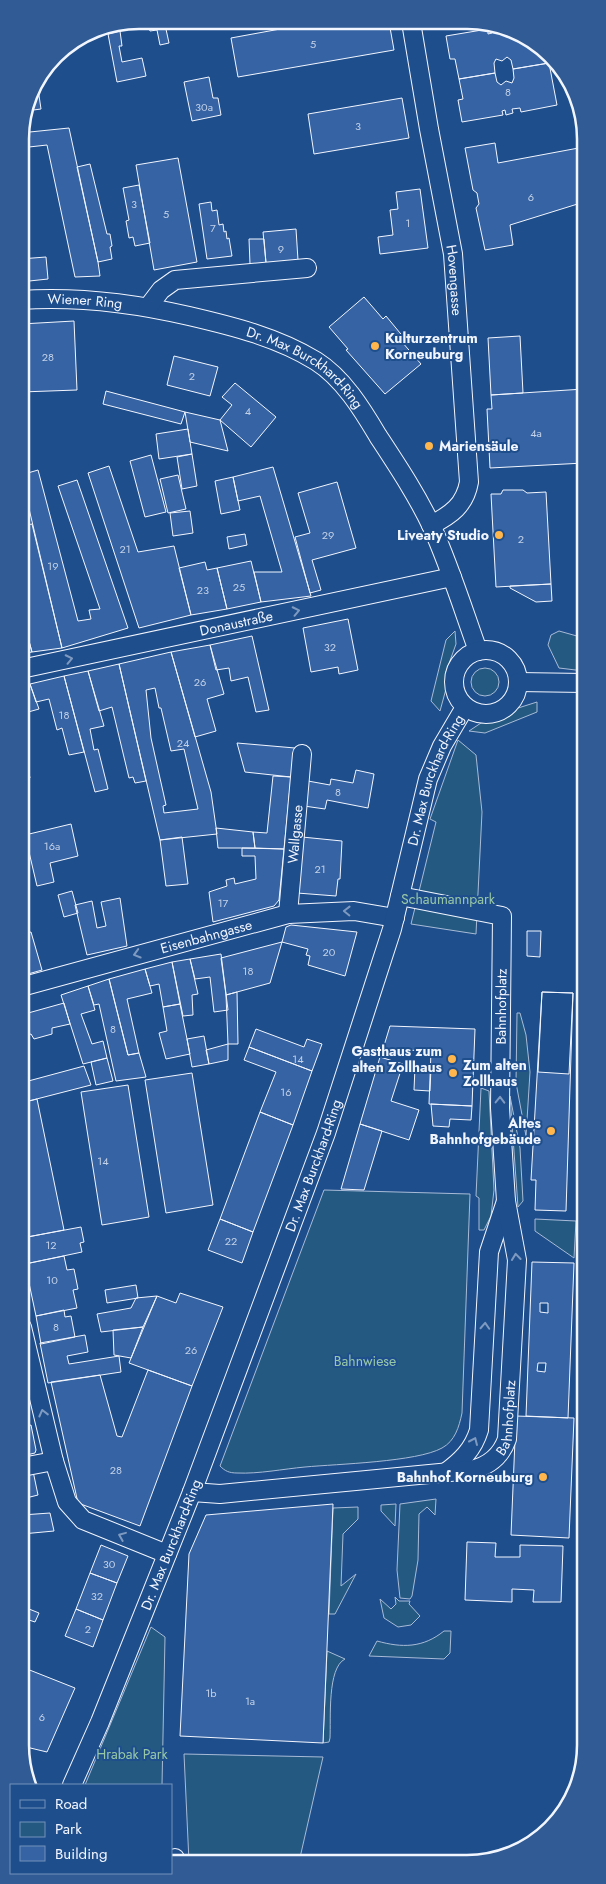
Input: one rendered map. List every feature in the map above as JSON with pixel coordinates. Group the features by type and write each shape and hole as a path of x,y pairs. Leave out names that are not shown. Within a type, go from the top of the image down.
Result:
{"street":[{"name":"Hovengasse","path":"413,29 429,129 453,254 469,482 467,492 456,510 431,525"},
{"path":"148,307 161,290 175,280 307,268"},
{"name":"Wiener Ring","path":"29,299 49,298 100,300 148,307"},
{"name":"Dr. Max Burckhard-Ring","path":"148,307 257,334 317,362 333,375 361,407 431,525 452,577 478,650 462,660 454,675 455,693 465,707 480,714 488,714 503,709 514,696 518,682"},
{"name":"Donaustraße","path":"29,667 428,584 452,577"},
{"path":"478,650 488,650 504,656 514,668 518,682 577,683"},
{"name":"Dr. Max Burckhard-Ring","path":"72,1784 192,1492 326,1134 395,918 428,779 442,746 465,707"},
{"name":"Wallgasse","path":"288,914 302,754"},
{"name":"Bahnhofplatz","path":"192,1492 220,1494 471,1470 490,1463 500,1453 507,1439 517,1260 506,1201 500,1108 502,916 400,896"},
{"name":"Eisenbahngasse","path":"29,985 288,914 354,911 395,918"},
{"name":"Bahnhofplatz","path":"444,1473 462,1461 472,1447 479,1430 489,1252 506,1201"},
{"path":"29,1356 54,1461 67,1502 83,1520 167,1554"},
{"path":"29,1466 54,1461"}],"green space":[{"path":"455,631 456,644 446,672 446,689 440,711 431,701 446,640"},
{"path":"559,631 577,636 577,670 559,668 548,645 551,635"},
{"path":"485,668 495,672 499,682 495,692 485,696 475,692 471,682 475,672"},
{"path":"537,702 537,712 485,733 469,731 481,723 500,720 515,709"},
{"name":"Schaumannpark","path":"458,740 476,755 482,812 476,934 411,924 436,822 430,819"},
{"path":"517,1013 520,1013 526,1035 530,1072 526,1136 516,1083"},
{"path":"481,1088 489,1091 494,1190 491,1216 484,1230 479,1230 479,1198 476,1196"},
{"path":"510,1096 520,1148 523,1201 518,1207"},
{"name":"Bahnwiese","path":"324,1190 470,1194 462,1413 458,1428 450,1442 442,1448 415,1456 376,1462 262,1472 229,1472 220,1466"},
{"path":"535,1219 576,1221 574,1258 535,1231"},
{"path":"436,1499 435,1515 427,1507 419,1514 418,1560 412,1596 410,1599 400,1598 397,1570 400,1504"},
{"path":"396,1504 395,1526 381,1511 381,1505"},
{"path":"358,1507 358,1519 343,1534 341,1586 356,1574 335,1614 329,1614 333,1508"},
{"path":"395,1597 399,1601 410,1601 409,1604 420,1616 411,1625 398,1627 384,1618 380,1599 391,1609 396,1604"},
{"name":"Hrabak Park","path":"151,1627 165,1637 162,1784 85,1784"},
{"path":"444,1631 451,1631 450,1653 444,1659 369,1656 377,1641 395,1645 412,1645 428,1641"},
{"path":"327,1651 345,1659 339,1664 335,1672 331,1695 330,1738 329,1742 323,1743"},
{"path":"184,1754 323,1757 301,1855 189,1855"}],"building":[{"path":"149,29 166,29 169,43 160,45 157,30 150,31"},
{"path":"280,29 390,29 394,50 238,77 231,38"},
{"path":"482,30 488,31 488,34 492,33 510,37 522,43 547,63 513,69 511,60 507,57 502,61 496,59 494,63 495,73 459,79 455,59 450,59 446,36"},
{"path":"120,31 122,46 119,46 122,62 142,58 146,76 117,82 108,34"},
{"path":"547,63 550,66 557,105 521,112 520,108 512,109 513,113 506,115 505,110 502,111 503,115 462,122 458,100 463,99 459,79 495,73 497,82 501,85 506,81 512,83 514,78 513,69"},
{"path":"209,77 213,98 218,98 221,115 192,121 184,82"},
{"path":"39,93 41,109 32,110"},
{"path":"402,98 409,138 314,154 308,114"},
{"path":"69,128 100,276 75,277 47,145 29,147 29,132"},
{"path":"495,143 498,163 577,148 577,204 510,225 513,245 485,250 476,208 479,204 477,193 473,190 465,148"},
{"path":"178,158 197,262 154,270 136,165"},
{"path":"90,164 107,234 110,234 112,246 110,247 112,259 98,262 77,167"},
{"path":"139,185 150,243 135,246 133,237 129,238 126,221 129,220 123,188"},
{"path":"420,189 428,248 380,254 378,237 393,235 390,210 398,209 396,192"},
{"path":"211,202 212,211 217,210 219,225 223,224 227,239 229,238 232,256 207,259 199,204"},
{"path":"296,229 298,260 266,263 263,232"},
{"path":"249,239 264,239 266,263 250,264"},
{"path":"46,257 48,279 29,281 29,258"},
{"name":"Kulturzentrum Korneuburg","path":"364,297 383,319 386,316 405,339 402,342 421,364 385,394 346,350 348,349 329,327"},
{"path":"74,321 77,390 29,392 29,324"},
{"path":"520,336 523,393 491,395 488,338"},
{"path":"174,356 218,367 210,396 167,385"},
{"path":"235,383 276,417 251,447 220,420 232,405 222,397"},
{"path":"577,389 577,463 490,468 487,409 492,409 491,395"},
{"path":"106,391 185,412 181,424 103,404"},
{"path":"185,412 220,420 228,451 190,442"},
{"path":"188,429 192,454 159,459 156,434"},
{"path":"192,454 197,486 182,489 177,457"},
{"path":"151,455 166,512 145,517 130,461"},
{"path":"109,466 138,552 174,546 191,615 139,628 88,473"},
{"path":"273,467 311,596 261,602 254,572 282,572 260,496 238,501 233,477"},
{"path":"38,470 78,621 91,619 89,610 100,609 58,486 77,480 128,628 62,648 29,509 29,473"},
{"path":"178,475 186,509 168,513 160,479"},
{"path":"233,477 240,510 221,514 215,481"},
{"path":"337,482 356,548 312,560 321,590 310,593 295,537 310,533 298,493"},
{"path":"503,490 523,490 527,493 546,492 551,584 496,587 491,494 501,494"},
{"path":"190,511 193,533 173,536 170,513"},
{"path":"32,524 62,648 32,652 29,641 29,525"},
{"path":"245,534 247,545 229,549 227,537"},
{"path":"251,561 261,602 227,609 217,568"},
{"path":"205,562 207,570 217,568 227,609 191,615 179,568"},
{"path":"551,584 552,601 536,602 510,588 510,586"},
{"path":"348,619 358,670 339,674 338,667 311,672 303,628"},
{"path":"252,636 269,710 256,712 248,677 231,681 229,668 216,670 210,645"},
{"path":"29,641 32,652 29,653"},
{"path":"210,645 224,694 207,699 216,731 195,737 171,652"},
{"path":"171,652 211,792 217,834 160,840 119,664","holes":["155,688 159,708 161,708 171,751 184,749 198,809 164,813 163,806 166,805 151,738 146,690"]},
{"path":"119,664 146,781 135,783 133,777 129,778 112,707 99,711 88,671"},
{"path":"88,671 104,726 90,729 94,750 98,749 108,789 95,792 64,676"},
{"path":"64,676 84,752 69,755 62,728 57,730 49,699 36,702 30,684"},
{"path":"29,684 39,709 29,712"},
{"path":"237,743 295,748 291,777 245,772"},
{"path":"356,770 374,774 368,808 327,800 325,809 304,806 308,781 330,785 331,779 353,783"},
{"path":"273,776 291,777 284,849 255,848 253,832 267,833"},
{"path":"71,824 78,856 50,863 54,882 37,886 29,852 29,834"},
{"path":"216,828 253,832 255,848 218,848"},
{"path":"182,837 188,884 166,886 160,840"},
{"path":"302,837 342,841 340,879 338,879 336,896 297,893"},
{"path":"242,848 284,849 279,900 274,906 213,922 209,892 227,886 226,880 234,878 235,884 256,879 255,856 242,856"},
{"path":"72,891 78,913 64,917 58,895"},
{"path":"120,898 127,946 87,955 75,905 92,901 97,928 106,926 101,902"},
{"path":"291,925 357,932 345,976 308,965 310,956 306,955 308,949 282,942 286,927"},
{"path":"527,931 541,931 540,957 527,956"},
{"path":"29,932 31,932 42,970 29,974"},
{"path":"282,942 270,983 226,995 221,958"},
{"path":"221,954 228,1010 214,1012 210,977 195,979 190,959"},
{"path":"190,959 198,994 192,995 193,1015 183,1016 172,962"},
{"path":"172,962 180,1004 163,1007 159,984 150,986 145,969"},
{"path":"145,969 152,993 127,999 139,1053 128,1055 109,979"},
{"path":"109,979 128,1055 139,1053 146,1077 116,1081 99,1004 94,1005 88,986"},
{"path":"88,986 95,1010 81,1014 92,1044 103,1041 107,1058 83,1064 61,995"},
{"path":"237,992 238,1044 228,1044 226,995"},
{"name":"Altes Bahnhofgebäude","path":"542,992 573,993 566,1211 535,1210 536,1180 531,1180"},
{"path":"542,992 573,993 569,1074 538,1072"},
{"path":"64,1003 70,1024 52,1028 52,1034 34,1039 31,1034 29,1035 29,1013"},
{"path":"180,1004 190,1054 166,1059 159,1033 167,1031 163,1007"},
{"name":"Gasthaus zum alten Zollhaus","path":"390,1026 475,1029 472,1106 429,1104 431,1051 383,1049"},
{"path":"256,1029 304,1047 307,1039 322,1044 312,1071 249,1047"},
{"path":"204,1036 209,1064 192,1067 187,1039"},
{"path":"228,1044 228,1060 209,1064 206,1050"},
{"path":"249,1047 312,1071 293,1125 260,1112 276,1072 244,1060"},
{"path":"380,1057 403,1064 391,1101 419,1110 409,1140 360,1124"},
{"path":"107,1058 113,1081 96,1085 91,1062"},
{"path":"84,1066 91,1085 29,1101 29,1081"},
{"path":"415,1067 431,1067 430,1091 414,1090"},
{"path":"192,1073 213,1205 166,1213 145,1080"},
{"path":"128,1085 149,1217 102,1225 81,1092"},
{"path":"37,1099 64,1230 29,1237 29,1101"},
{"path":"431,1104 472,1106 471,1120 450,1119 449,1127 433,1126"},
{"path":"260,1112 293,1125 253,1232 220,1219"},
{"path":"360,1124 382,1131 364,1190 341,1189"},
{"path":"220,1219 253,1232 242,1263 208,1250"},
{"path":"81,1227 84,1242 80,1243 82,1252 29,1263 29,1237"},
{"path":"64,1256 67,1270 74,1269 78,1289 73,1290 77,1308 36,1316 29,1283 29,1263"},
{"path":"532,1262 574,1263 568,1418 526,1416","holes":["540,1303 548,1303 548,1313 540,1312","538,1363 546,1363 545,1372 537,1371"]},
{"path":"136,1285 138,1298 107,1303 105,1290"},
{"path":"180,1293 223,1307 192,1386 129,1363 157,1296 176,1303"},
{"path":"157,1296 143,1327 101,1332 97,1314 131,1308 136,1298"},
{"path":"64,1310 65,1317 71,1316 75,1337 41,1344 36,1316"},
{"path":"143,1327 131,1358 114,1355 113,1330"},
{"path":"85,1335 88,1352 67,1356 69,1364 119,1356 121,1372 48,1383 40,1343"},
{"path":"148,1370 192,1386 140,1526 78,1503 51,1382 100,1375 117,1436 122,1437"},
{"name":"Bahnhof Korneuburg","path":"516,1416 574,1418 569,1538 511,1535"},
{"path":"29,1425 31,1425 36,1450 35,1453 29,1454"},
{"path":"33,1471 38,1495 29,1497 29,1472"},
{"path":"333,1504 323,1743 180,1736 189,1554 206,1515"},
{"path":"50,1513 54,1531 29,1533 29,1514"},
{"path":"467,1542 496,1543 495,1557 520,1557 520,1545 563,1546 561,1602 533,1602 534,1590 512,1589 512,1602 465,1600"},
{"path":"101,1545 128,1556 117,1583 90,1573"},
{"path":"90,1573 117,1583 103,1620 76,1609"},
{"path":"29,1609 39,1613 35,1622 29,1620"},
{"path":"76,1609 103,1620 93,1647 65,1636"},
{"path":"29,1670 75,1688 47,1752 29,1748"}],"place":[{"name":"Kulturzentrum Korneuburg","path":"375,346"},
{"name":"Mariensäule","path":"429,446"},
{"name":"Liveaty Studio","path":"499,535"},
{"name":"Gasthaus zum alten Zollhaus","path":"452,1059"},
{"name":"Zum alten Zollhaus","path":"453,1073"},
{"name":"Altes Bahnhofgebäude","path":"551,1131"},
{"name":"Bahnhof Korneuburg","path":"543,1477"}]}
